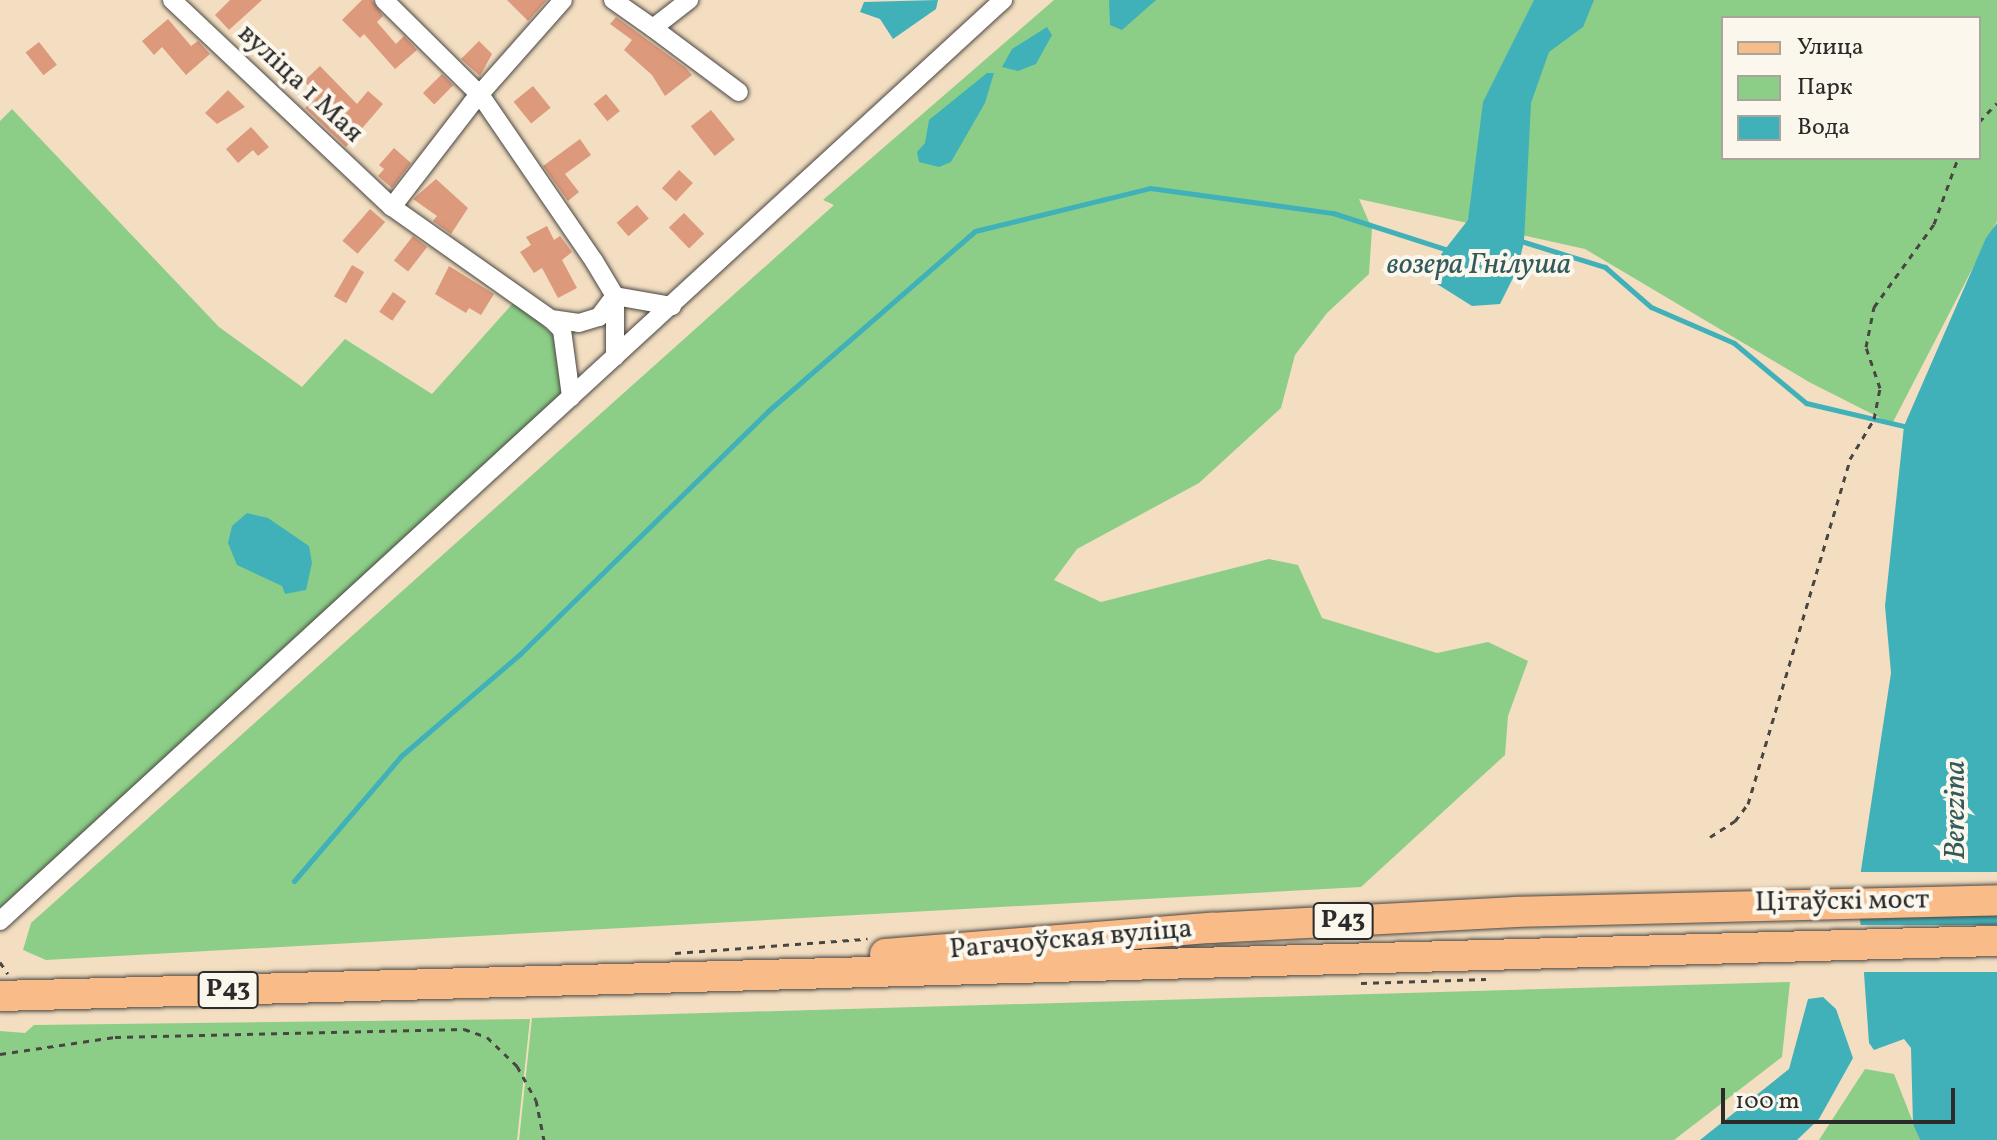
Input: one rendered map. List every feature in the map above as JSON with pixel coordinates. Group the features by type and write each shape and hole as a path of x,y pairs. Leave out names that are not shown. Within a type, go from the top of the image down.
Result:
{"main road":[{"name":"Цітаўскі мост","path":"1687,905 1997,900"},
{"name":"Рагачоўская вуліца","path":"456,982 1000,947 1211,928 1687,905"},
{"name":"Цітаўскі мост","path":"1688,950 1997,941"},
{"name":"Рагачоўская вуліца","path":"7,989 456,982 1688,950"}],"street":[{"name":"вуліца 1 Мая","path":"172,0 392,207 551,319"},
{"path":"384,0 481,96 615,296 615,357"},
{"path":"392,207 563,0"},
{"path":"613,0 739,92"},
{"path":"653,28 689,0"},
{"path":"0,921 1003,0"},
{"path":"615,296 672,306"},
{"path":"551,319 579,323 599,317 615,296"},
{"path":"551,319 562,330 571,397"}],"path":[{"path":"1981,120 1997,103"},
{"path":"1710,837 1735,821 1748,804 1850,459 1870,433 1880,388 1866,347 1874,307 1934,224 1957,160"},
{"path":"667,954 871,939"},
{"path":"0,962 7,989"},
{"path":"0,1054 125,1036 464,1029 487,1037 517,1066 536,1100 544,1140"}],"green space":[{"path":"1054,0 1997,0 1997,221 1892,424 1809,382 1585,249 1359,199 1372,229 1369,274 1327,313 1295,355 1281,408 1199,483 1077,549 1054,580 1101,602 1269,559 1298,565 1322,618 1437,653 1488,642 1528,661 1508,716 1505,755 1361,887 46,960 23,950 31,923 834,205 823,200"},
{"path":"12,109 219,327 302,387 345,339 432,394 515,301 553,335 562,395 0,908 0,121"},
{"path":"1790,982 1782,1057 1674,1140 519,1140 532,1018"},
{"path":"530,1019 517,1140 0,1140 0,1031 25,1033 34,1025"},
{"path":"1865,1069 1894,1074 1920,1140 1819,1140"}],"water":[{"path":"938,0 936,9 893,39 880,19 860,12 864,2"},
{"path":"1109,0 1156,0 1122,30 1110,25"},
{"name":"возера Гнілуша","path":"1534,0 1594,0 1583,27 1549,52 1531,103 1524,242 1517,270 1500,304 1472,306 1437,284 1428,271 1468,220 1483,102"},
{"path":"1047,27 1052,35 1036,64 1018,71 1002,67 1012,49"},
{"path":"987,73 994,73 985,103 951,162 939,167 919,162 917,152 925,143 929,120"},
{"name":"Berezina","path":"1997,223 1997,1140 1920,1140 1913,1124 1911,1048 1904,1039 1874,1050 1869,1043 1858,890 1891,673 1885,606 1904,426 1986,238"},
{"path":"247,513 268,518 309,546 312,563 306,590 285,594 282,586 237,565 228,543 232,526"},
{"path":"1823,997 1836,1009 1853,1058 1819,1119 1797,1140 1700,1140 1789,1069 1808,999"}],"pier":[{"path":"1857,872 1997,872 1997,916 1857,916"},
{"path":"1858,925 1997,925 1997,972 1858,972"}],"building":[{"path":"230,0 262,0 229,30 215,15"},
{"path":"362,0 372,0 383,16 377,22 396,44 404,36 417,50 395,69 364,34 360,38 342,20"},
{"path":"507,0 547,0 528,21"},
{"path":"616,17 692,75 665,96 652,75 624,50 632,40 610,24"},
{"path":"168,19 191,46 198,41 210,54 186,75 162,47 154,55 142,41"},
{"path":"479,41 492,54 480,76 461,59"},
{"path":"39,42 57,65 43,75 26,52"},
{"path":"320,66 357,104 368,91 383,104 346,147 305,108 318,96 304,81"},
{"path":"442,74 453,85 434,104 423,93"},
{"path":"533,86 551,108 531,123 514,102"},
{"path":"228,90 245,107 217,124 205,113"},
{"path":"606,94 620,111 607,121 594,104"},
{"path":"711,110 735,140 715,156 691,126"},
{"path":"251,127 269,147 258,156 253,150 238,163 226,149"},
{"path":"580,139 591,155 565,174 579,192 568,201 543,166"},
{"path":"394,148 411,163 392,188 378,176 384,169 379,165"},
{"path":"679,170 693,183 676,201 662,188"},
{"path":"436,179 468,208 451,234 433,221 437,216 413,199"},
{"path":"637,205 649,219 628,236 617,223"},
{"path":"370,209 385,222 358,254 342,241"},
{"path":"684,213 704,234 689,248 669,228"},
{"path":"547,226 554,240 560,236 572,252 562,260 577,288 558,298 542,268 534,273 520,252 531,245 526,237"},
{"path":"413,236 427,247 408,272 394,260"},
{"path":"352,265 364,272 346,303 334,296"},
{"path":"449,266 494,294 481,315 469,308 466,313 435,294"},
{"path":"393,292 406,301 392,321 379,312"}],"waterway":[{"path":"294,881 401,756 520,654 768,411 975,231 1150,188 1333,213 1445,249"},
{"path":"1524,242 1605,267 1651,307 1734,343 1806,403 1904,426"}]}
